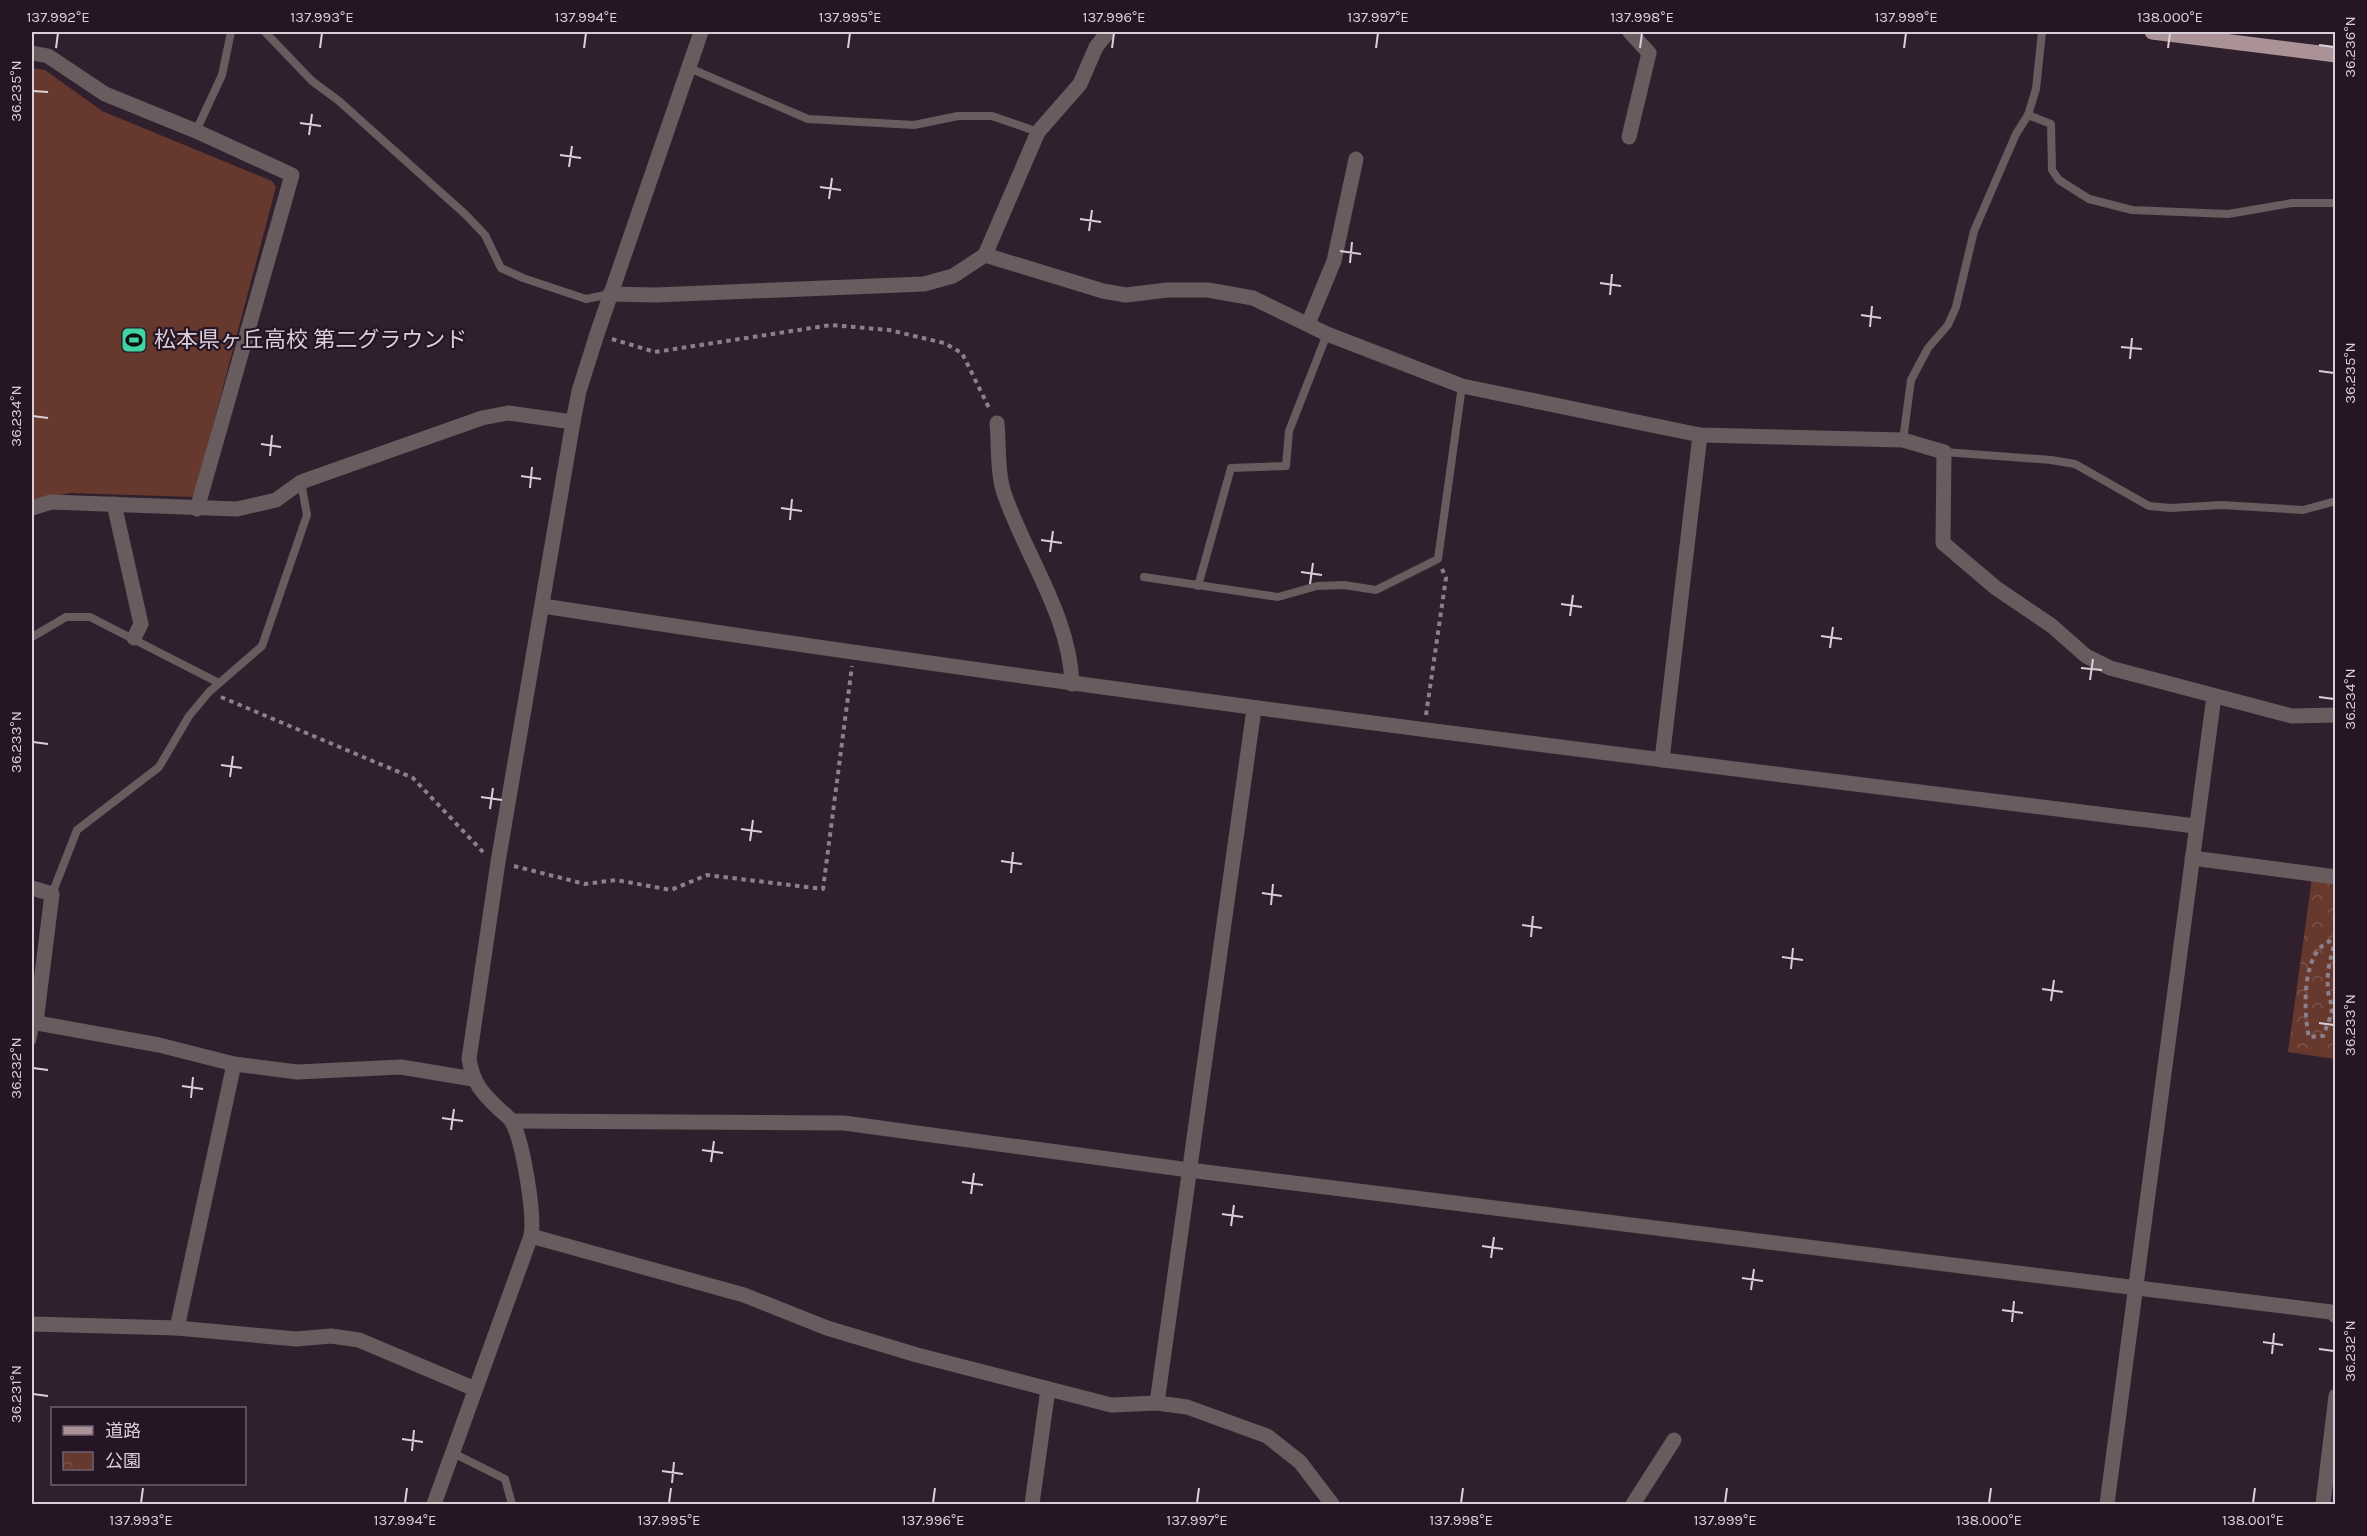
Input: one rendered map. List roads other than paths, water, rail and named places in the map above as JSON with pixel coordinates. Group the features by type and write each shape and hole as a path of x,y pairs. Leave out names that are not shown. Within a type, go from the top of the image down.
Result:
{"main road":[{"path":"2152,32 2336,55"}],"street":[{"path":"434,1504 531,1236 533,1222 519,1142 512,1122 480,1092 473,1078 469,1059 498,862 573,422 579,391 610,294 701,32"},
{"path":"610,294 655,295 924,284 954,276 985,255 1038,132 1080,84 1096,47 1108,32"},
{"path":"1629,137 1649,53 1630,32"},
{"path":"32,53 48,56 105,94 196,131 291,175 197,509"},
{"path":"1308,324 1334,261 1356,159"},
{"path":"985,255 1103,291 1126,295 1167,290 1208,290 1253,298 1326,334 1462,386 1700,435 1903,440 1944,452 1943,543 1996,588 2052,626 2086,656 2109,668 2292,716 2336,715"},
{"path":"32,508 51,502 237,509 276,500 301,482 482,418 508,413 573,422"},
{"path":"997,423 1004,494 1039,570 1072,658 1072,684"},
{"path":"1662,760 1700,435"},
{"path":"114,504 141,624 134,638"},
{"path":"543,606 854,654 1254,709 2195,826"},
{"path":"2107,1504 2214,696"},
{"path":"1157,1403 1254,709"},
{"path":"2192,858 2336,877"},
{"path":"32,888 52,894 34,1022 159,1045 234,1064 297,1072 401,1066 473,1078"},
{"path":"177,1328 234,1064"},
{"path":"512,1122 844,1124 1188,1170 2331,1312 2336,1316"},
{"path":"531,1236 744,1295 827,1328 916,1355 1111,1405 1157,1403 1187,1407 1267,1437 1300,1462 1332,1504"},
{"path":"32,1324 177,1328 296,1339 331,1336 359,1340 475,1389"},
{"path":"1032,1504 1048,1389"},
{"path":"2324,1504 2336,1396"},
{"path":"1633,1504 1674,1440"}],"lane":[{"path":"196,131 222,75 231,32"},
{"path":"265,32 312,81 339,101 466,215 485,235 501,268 523,278 586,298 610,294"},
{"path":"1903,440 1911,380 1928,348 1948,325 1956,308 1974,231 2016,134 2028,115 2036,89 2042,32"},
{"path":"687,67 808,118 914,125 958,116 992,116 1038,132"},
{"path":"2028,115 2051,124 2052,170 2059,180 2089,199 2132,210 2228,214 2292,203 2336,203"},
{"path":"1198,586 1231,468 1287,466 1289,431 1326,334"},
{"path":"1144,577 1278,597 1317,585 1344,585 1376,590 1438,559 1462,386"},
{"path":"1944,452 2075,464 2149,506 2171,508 2221,505 2303,510 2336,501"},
{"path":"52,894 77,830 159,767 189,716 209,692 262,646 307,515 301,482"},
{"path":"32,637 66,617 90,617 219,683"},
{"path":"32,1041 34,1022"},
{"path":"451,1452 505,1479 512,1504"}],"place":[{"name":"松本県ヶ丘高校 第二グラウンド","path":"134,340"}]}
